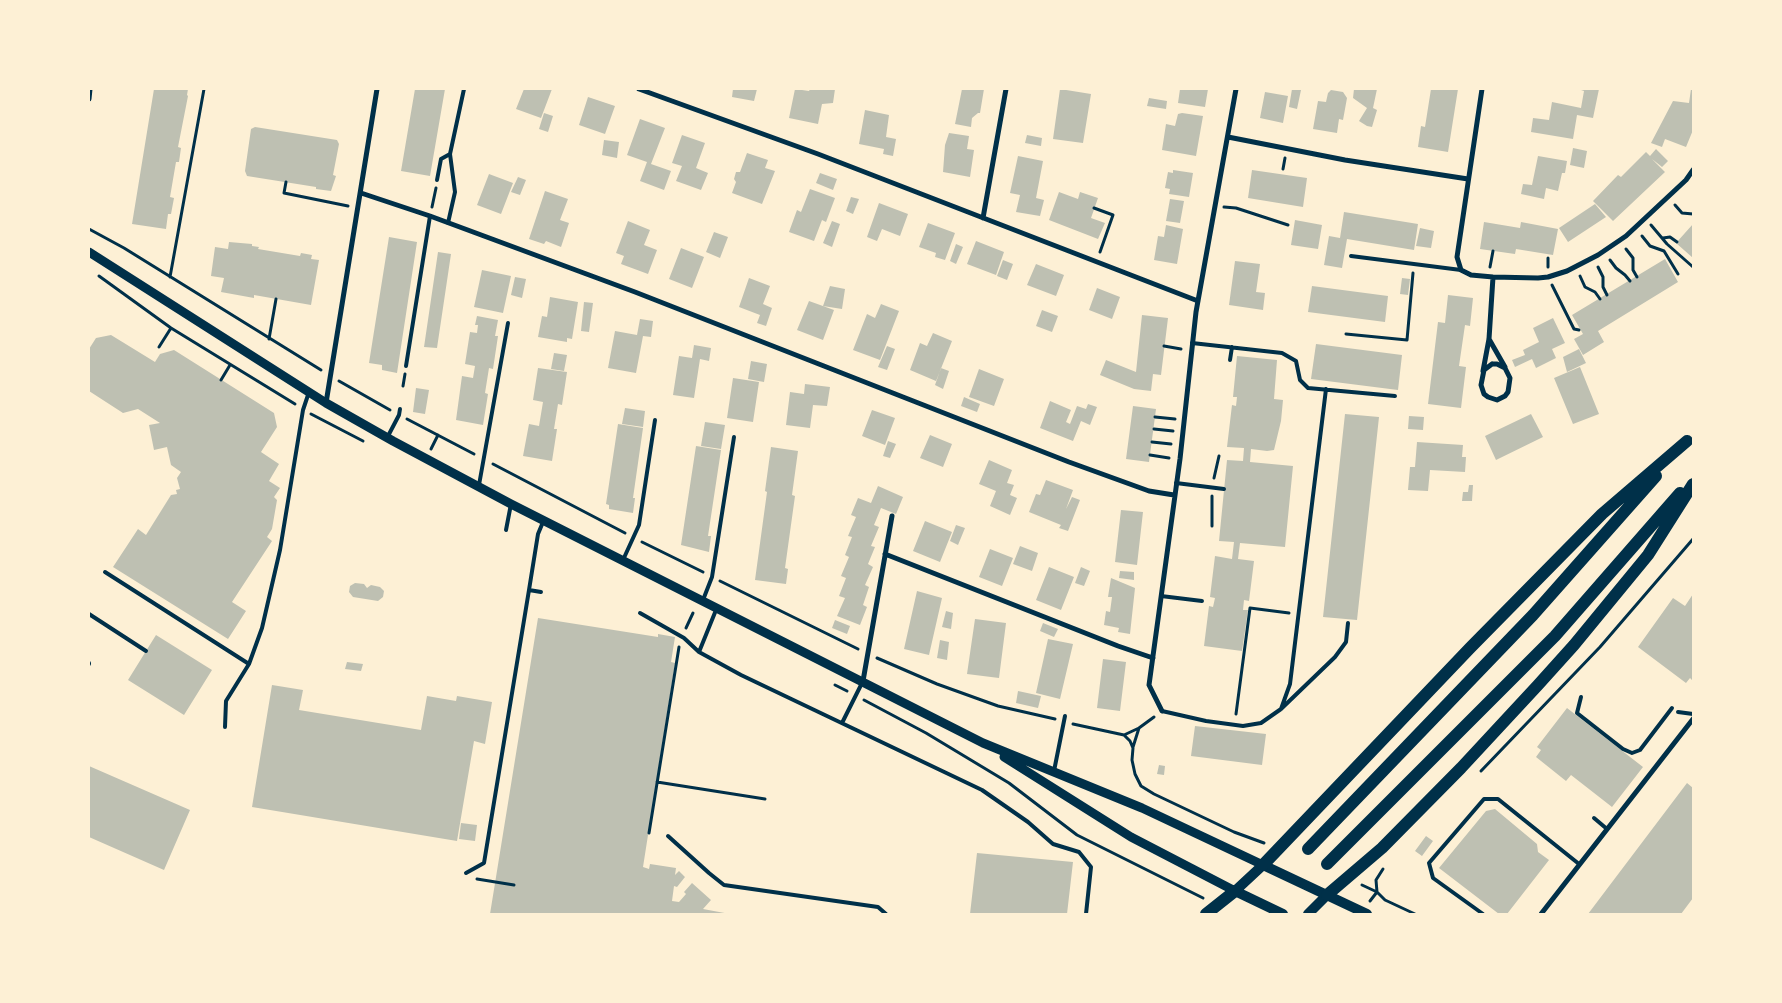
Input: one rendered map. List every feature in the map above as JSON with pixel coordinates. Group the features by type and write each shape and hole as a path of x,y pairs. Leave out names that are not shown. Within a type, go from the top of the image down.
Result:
{"highway":[{"path":"1266,866 1278,848 1602,514 1690,437"},
{"path":"1308,848 1533,615 1690,437"},
{"path":"1327,864 1555,636 1693,477"},
{"path":"1324,894 1382,848 1461,768 1538,685 1574,645 1648,555 1693,484"},
{"path":"1206,914 1237,892"}],"main road":[{"path":"1283,914 1237,892 1266,866 1367,914"},
{"path":"1308,914 1324,894"}],"street":[{"path":"89,99 90,89"},
{"path":"326,403 377,89"},
{"path":"639,89 818,154 1198,301"},
{"path":"983,218 1006,89"},
{"path":"1162,711 1149,685 1180,459 1198,301 1236,89"},
{"path":"1482,89 1457,257 1461,270 1471,275 1548,277 1576,267 1605,251 1635,228 1693,170"},
{"path":"1228,137 1345,160 1468,179"},
{"path":"361,193 430,216 699,316 1069,462 1149,491 1174,495"},
{"path":"89,252 326,403 511,504 983,743 1142,808 1266,866"},
{"path":"1489,339 1510,378 1510,387 1502,398 1492,399 1484,394 1481,385 1489,339 1493,277"},
{"path":"1482,374 1492,364 1505,368"},
{"path":"862,681 892,516"},
{"path":"885,554 1153,658"},
{"path":"1541,914 1693,719"},
{"path":"983,743 1131,837 1237,892"}],"lane":[{"path":"448,223 455,192 450,154 464,89"},
{"path":"437,180 441,159 450,154"},
{"path":"406,366 430,216"},
{"path":"1351,256 1461,270"},
{"path":"479,486 508,323"},
{"path":"1192,343 1282,353 1296,361 1300,380 1308,388 1395,396"},
{"path":"1230,360 1232,347"},
{"path":"1281,709 1290,684 1300,614 1326,389"},
{"path":"225,727 226,701 249,664 262,628 280,550 304,410 309,392"},
{"path":"387,438 400,409"},
{"path":"622,560 639,525 655,420"},
{"path":"703,600 712,577 734,437"},
{"path":"1176,483 1224,489"},
{"path":"506,530 511,504"},
{"path":"466,873 484,863 538,534 544,520"},
{"path":"105,572 249,664"},
{"path":"529,590 541,592"},
{"path":"1162,596 1202,601"},
{"path":"699,652 717,608"},
{"path":"640,613 681,636 699,652 740,675 982,790 1028,822 1053,844 1079,852 1091,867 1086,914"},
{"path":"89,614 146,651"},
{"path":"1162,711 1206,721 1243,726 1261,723 1281,709 1335,658 1346,642 1348,623"},
{"path":"842,723 862,681"},
{"path":"1581,697 1577,712 1622,748 1632,753 1640,750 1672,708"},
{"path":"1678,712 1693,714"},
{"path":"1054,773 1065,719"},
{"path":"1482,914 1433,878 1429,863 1484,800 1498,799 1579,864"},
{"path":"1594,818 1607,829"},
{"path":"668,836 724,885 878,907 886,914"}],"path":[{"path":"170,277 204,89"},
{"path":"286,182 284,193 358,208"},
{"path":"1667,198 1682,212 1693,214"},
{"path":"1215,206 1236,208 1288,225"},
{"path":"1094,208 1113,215 1096,262"},
{"path":"1645,219 1693,267"},
{"path":"1635,228 1650,246 1664,251 1678,274"},
{"path":"89,229 398,415 712,577 868,654 937,684 998,706 1065,719 1124,735 1130,741 1133,748"},
{"path":"1662,238 1670,237 1678,242"},
{"path":"1620,240 1633,258 1637,277"},
{"path":"1605,251 1616,268 1630,281"},
{"path":"1592,258 1603,276 1603,287 1607,295"},
{"path":"1346,334 1407,340 1414,264"},
{"path":"1576,267 1585,287 1595,292 1600,299"},
{"path":"1548,277 1574,329 1578,330"},
{"path":"269,338 276,299"},
{"path":"159,347 171,328"},
{"path":"1164,346 1176,348"},
{"path":"221,380 230,364"},
{"path":"1156,417 1184,420"},
{"path":"1154,429 1182,432"},
{"path":"1152,442 1181,445"},
{"path":"1150,455 1180,459"},
{"path":"1212,526 1212,488 1219,456"},
{"path":"1235,725 1250,608 1300,614"},
{"path":"649,833 681,636 694,613"},
{"path":"1124,735 1139,728 1162,711"},
{"path":"1139,728 1133,748 1132,760 1135,774 1141,786 1234,832 1278,848"},
{"path":"657,782 765,799"},
{"path":"1077,835 1217,905"},
{"path":"1383,868 1376,880 1377,892 1384,900 1415,914"},
{"path":"475,879 514,885"}],"building":[{"path":"154,89 188,89 178,147 181,148 179,162 176,162 170,197 174,198 171,214 168,214 166,229 132,224"},
{"path":"415,89 445,89 430,176 401,171"},
{"path":"524,89 552,89 541,118 516,109"},
{"path":"733,89 757,89 754,101 732,97"},
{"path":"795,89 809,91 810,89 835,89 833,103 822,104 818,124 789,118"},
{"path":"962,89 984,89 980,113 972,118 971,127 955,124"},
{"path":"1060,89 1091,94 1083,143 1053,139"},
{"path":"1180,89 1208,89 1205,107 1178,103"},
{"path":"1292,89 1301,90 1297,109 1289,107"},
{"path":"1354,89 1377,89 1373,108 1377,110 1372,127 1359,121 1367,108 1353,98"},
{"path":"1431,89 1458,89 1448,152 1418,147 1421,126 1425,127"},
{"path":"1578,89 1599,89 1593,118 1577,115 1573,139 1531,132 1533,118 1549,120 1552,102 1581,108 1584,91"},
{"path":"1691,89 1693,89 1693,130 1686,147 1665,139 1662,147 1651,143 1673,101 1689,103"},
{"path":"1331,90 1343,92 1347,98 1343,120 1339,119 1337,133 1313,129 1318,101 1326,102 1328,93"},
{"path":"1265,92 1288,96 1283,123 1260,118"},
{"path":"588,97 615,106 605,134 579,125"},
{"path":"1149,98 1167,101 1166,109 1147,106"},
{"path":"865,110 889,115 886,137 896,139 893,156 883,154 884,149 859,144"},
{"path":"544,113 553,116 548,132 539,129"},
{"path":"1178,114 1203,116 1196,156 1162,150 1166,124 1175,126"},
{"path":"640,119 665,128 651,164 671,171 664,190 640,181 647,162 627,155"},
{"path":"255,127 337,140 339,144 333,175 336,176 331,191 247,176 245,171 251,129"},
{"path":"949,133 969,136 967,149 974,150 970,177 943,172 945,145"},
{"path":"682,135 705,143 696,168 708,173 701,190 676,181 682,166 672,163"},
{"path":"1027,135 1042,138 1041,146 1025,143"},
{"path":"604,140 619,142 617,158 602,155"},
{"path":"1573,148 1587,151 1584,168 1570,165"},
{"path":"1656,149 1668,161 1662,167 1652,159 1665,172 1613,221 1593,201 1618,175 1621,177 1646,152 1650,156"},
{"path":"747,153 768,160 765,168 775,171 762,204 732,193 736,182 734,179 736,172 740,172"},
{"path":"1018,156 1043,161 1036,198 1044,200 1040,216 1016,212 1020,195 1010,193"},
{"path":"1538,156 1567,161 1565,173 1562,173 1558,191 1546,188 1544,199 1521,194 1523,184 1532,185"},
{"path":"1173,170 1193,173 1189,197 1169,194 1170,189 1165,188 1168,172 1173,173"},
{"path":"1252,170 1307,178 1303,207 1248,198"},
{"path":"820,173 837,179 833,190 816,183"},
{"path":"489,174 513,183 501,214 477,205"},
{"path":"518,177 526,180 520,195 511,192"},
{"path":"810,189 835,198 826,222 822,220 814,241 789,232 797,210 801,212"},
{"path":"545,191 568,199 560,220 569,223 561,247 546,241 544,244 529,239"},
{"path":"1059,192 1078,199 1080,192 1098,198 1091,218 1105,223 1098,239 1049,220"},
{"path":"851,197 859,199 853,214 846,211"},
{"path":"1170,199 1184,201 1180,223 1166,221"},
{"path":"879,203 908,214 900,236 882,229 877,241 867,237"},
{"path":"1595,204 1606,217 1568,242 1559,228"},
{"path":"1344,212 1418,224 1414,250 1347,239 1342,268 1324,265 1329,236 1340,238"},
{"path":"1295,220 1322,225 1318,249 1291,245"},
{"path":"628,221 650,230 644,245 657,250 648,274 621,264 624,256 616,253"},
{"path":"832,221 840,224 832,247 823,243"},
{"path":"1484,222 1520,228 1521,222 1558,229 1553,255 1516,249 1515,254 1480,249"},
{"path":"928,223 955,233 945,260 935,257 936,253 919,247"},
{"path":"1693,224 1693,258 1676,243"},
{"path":"1166,225 1183,229 1177,264 1154,260 1158,236 1164,237"},
{"path":"1420,228 1434,231 1431,248 1416,246"},
{"path":"714,232 728,237 720,258 706,252"},
{"path":"389,237 417,242 397,373 382,370 382,365 369,363"},
{"path":"976,241 1004,252 996,275 967,264"},
{"path":"229,242 252,244 252,246 259,247 258,249 300,256 301,253 312,255 311,259 319,260 311,305 254,295 254,298 221,292 224,278 211,276 215,247 228,249"},
{"path":"956,244 963,247 956,264 950,261"},
{"path":"681,248 704,257 692,288 669,279"},
{"path":"438,252 451,254 437,348 424,347"},
{"path":"1665,259 1678,282 1598,331 1604,342 1583,355 1574,339 1583,334 1572,315"},
{"path":"1003,260 1013,264 1007,280 997,276"},
{"path":"1235,261 1260,264 1256,292 1265,293 1263,310 1229,305"},
{"path":"1036,264 1064,275 1056,296 1027,285"},
{"path":"482,270 511,276 503,313 474,307"},
{"path":"515,277 526,279 522,298 511,295"},
{"path":"749,278 770,286 763,304 772,308 766,326 757,323 760,315 739,307"},
{"path":"1402,278 1410,279 1408,295 1400,294"},
{"path":"830,286 845,289 842,309 823,306"},
{"path":"1312,286 1388,296 1385,322 1308,312"},
{"path":"1097,288 1120,297 1112,319 1089,310"},
{"path":"1448,295 1473,298 1470,326 1465,325 1459,366 1466,367 1461,408 1428,404 1438,322 1445,323"},
{"path":"550,297 578,302 572,339 567,338 567,342 538,337 542,316 547,317"},
{"path":"809,301 834,310 823,340 797,330"},
{"path":"584,302 593,303 589,332 581,331"},
{"path":"881,304 899,311 880,360 853,350 867,314 875,318"},
{"path":"1042,310 1058,316 1052,332 1036,326"},
{"path":"1142,315 1168,318 1161,375 1153,374 1151,391 1134,389 1100,375 1106,360 1136,372"},
{"path":"477,316 498,320 495,336 498,336 493,369 489,368 485,393 488,394 483,425 456,420 462,376 473,378 475,366 465,364 470,332 477,333 478,325 475,325"},
{"path":"1553,318 1565,343 1552,349 1556,358 1536,368 1532,359 1515,367 1512,360 1525,355 1523,350 1539,342 1533,328"},
{"path":"640,319 653,321 651,337 643,336 636,373 608,368 615,331 637,335"},
{"path":"933,333 952,341 936,381 910,370 920,343 927,346"},
{"path":"111,335 155,362 160,354 174,350 274,413 277,427 261,452 279,464 269,481 280,488 274,497 277,500 272,529 267,537 272,541 232,602 246,611 228,639 113,567 138,529 146,535 171,495 177,494 176,490 180,489 177,478 181,472 171,465 167,447 154,450 149,425 160,423 138,409 123,413 89,391 89,349 96,338"},
{"path":"1316,344 1402,355 1398,390 1311,379"},
{"path":"694,345 711,348 709,361 700,359 694,398 673,395 679,356 692,358"},
{"path":"887,346 895,349 887,370 878,367"},
{"path":"1579,349 1586,363 1567,372 1563,357"},
{"path":"554,353 567,355 564,371 551,369"},
{"path":"1237,356 1277,360 1274,399 1283,400 1281,421 1274,450 1251,449 1250,462 1293,466 1285,547 1240,543 1238,559 1254,561 1249,601 1244,600 1243,610 1248,610 1242,651 1204,646 1209,606 1213,607 1215,598 1210,597 1215,556 1232,559 1234,542 1219,541 1227,460 1243,461 1244,448 1227,447 1232,405 1236,406 1237,397 1233,397"},
{"path":"751,361 767,364 764,382 748,379"},
{"path":"1580,367 1599,414 1573,424 1554,378"},
{"path":"538,368 567,372 562,405 558,404 554,429 557,429 552,461 523,456 529,424 539,426 543,402 533,400"},
{"path":"941,368 949,371 943,389 935,385"},
{"path":"979,369 1004,379 994,406 969,397"},
{"path":"733,378 759,382 753,422 727,418"},
{"path":"805,384 830,387 827,406 813,405 810,428 786,425 790,392 804,394"},
{"path":"416,388 429,390 425,414 413,412"},
{"path":"964,397 980,404 977,412 961,406"},
{"path":"1050,401 1071,410 1066,422 1070,424 1077,406 1086,409 1088,404 1097,407 1090,425 1081,421 1073,441 1040,428"},
{"path":"1133,406 1156,409 1149,462 1126,459"},
{"path":"625,408 645,411 643,427 622,424"},
{"path":"872,410 895,418 885,445 862,436"},
{"path":"1345,414 1379,417 1357,620 1323,617"},
{"path":"1531,414 1543,437 1496,460 1485,436"},
{"path":"1409,416 1424,417 1423,430 1408,429"},
{"path":"705,422 725,425 721,449 701,446"},
{"path":"618,424 643,428 633,498 635,498 633,513 609,509 609,505 606,504"},
{"path":"930,435 952,444 943,467 920,458"},
{"path":"888,441 896,444 890,458 883,456"},
{"path":"1417,442 1463,445 1462,457 1466,457 1465,472 1430,470 1428,491 1408,490 1410,467 1415,467"},
{"path":"696,446 721,450 708,536 711,536 709,552 681,545"},
{"path":"771,447 798,451 792,495 795,496 785,568 788,569 786,584 755,580"},
{"path":"989,460 1012,470 1007,483 1014,485 1010,495 1017,498 1010,515 990,506 996,491 979,484"},
{"path":"1046,480 1073,490 1066,509 1072,497 1080,500 1068,531 1059,528 1061,525 1029,512 1036,494 1040,495"},
{"path":"1469,485 1473,485 1472,501 1462,501 1463,492 1468,492"},
{"path":"878,486 903,497 896,514 881,508 874,525 879,527 871,546 875,547 868,564 873,567 865,585 869,587 863,605 867,607 860,625 837,616 845,598 839,596 846,578 841,576 849,557 845,555 852,537 848,536 856,517 851,515 858,498 871,503"},
{"path":"1121,510 1143,512 1137,565 1115,562"},
{"path":"925,521 952,532 940,562 913,551"},
{"path":"956,525 965,528 958,545 950,541"},
{"path":"1020,546 1038,553 1032,571 1013,564"},
{"path":"990,549 1013,558 1002,586 979,577"},
{"path":"1049,567 1074,577 1061,610 1036,600"},
{"path":"1081,567 1090,571 1084,586 1075,583"},
{"path":"1120,571 1134,572 1134,580 1119,578"},
{"path":"1111,578 1135,588 1130,634 1118,632 1119,628 1104,625 1106,611 1110,612 1112,597 1108,597"},
{"path":"355,583 364,584 367,588 371,585 380,587 384,591 383,597 378,601 353,597 349,592 350,586"},
{"path":"917,591 942,598 929,655 904,649"},
{"path":"1693,594 1693,681 1690,678 1686,683 1638,647 1673,598 1685,606"},
{"path":"946,611 953,613 951,629 942,627"},
{"path":"538,618 658,637 658,634 675,637 671,662 675,663 643,867 649,869 650,864 676,868 675,875 679,871 685,877 677,887 674,886 672,901 679,902 686,894 684,892 692,883 711,900 703,909 730,914 490,914"},
{"path":"975,619 1006,623 999,678 967,674"},
{"path":"835,620 850,626 847,634 832,628"},
{"path":"1043,623 1058,629 1054,637 1040,631"},
{"path":"156,635 212,670 184,715 128,680"},
{"path":"1048,639 1073,644 1060,699 1036,693"},
{"path":"940,640 949,642 947,660 937,658"},
{"path":"1103,659 1126,662 1120,711 1097,708"},
{"path":"347,662 363,664 361,671 345,669"},
{"path":"272,685 303,690 299,710 421,730 427,696 456,701 457,696 492,702 485,744 474,741 457,841 252,807"},
{"path":"1018,691 1041,696 1038,708 1016,703"},
{"path":"1567,708 1643,767 1612,807 1571,775 1566,781 1536,757 1541,750 1537,747"},
{"path":"1195,726 1266,734 1262,765 1191,756"},
{"path":"1159,765 1165,766 1164,775 1157,774"},
{"path":"89,766 190,810 164,870 89,837"},
{"path":"1687,783 1693,788 1693,898 1681,914 1588,914"},
{"path":"1495,809 1537,844 1538,852 1549,860 1507,914 1499,914 1439,868 1486,811"},
{"path":"461,823 477,825 475,841 459,839"},
{"path":"1426,836 1433,841 1422,856 1415,851"},
{"path":"977,853 1073,862 1067,914 970,914"}]}
